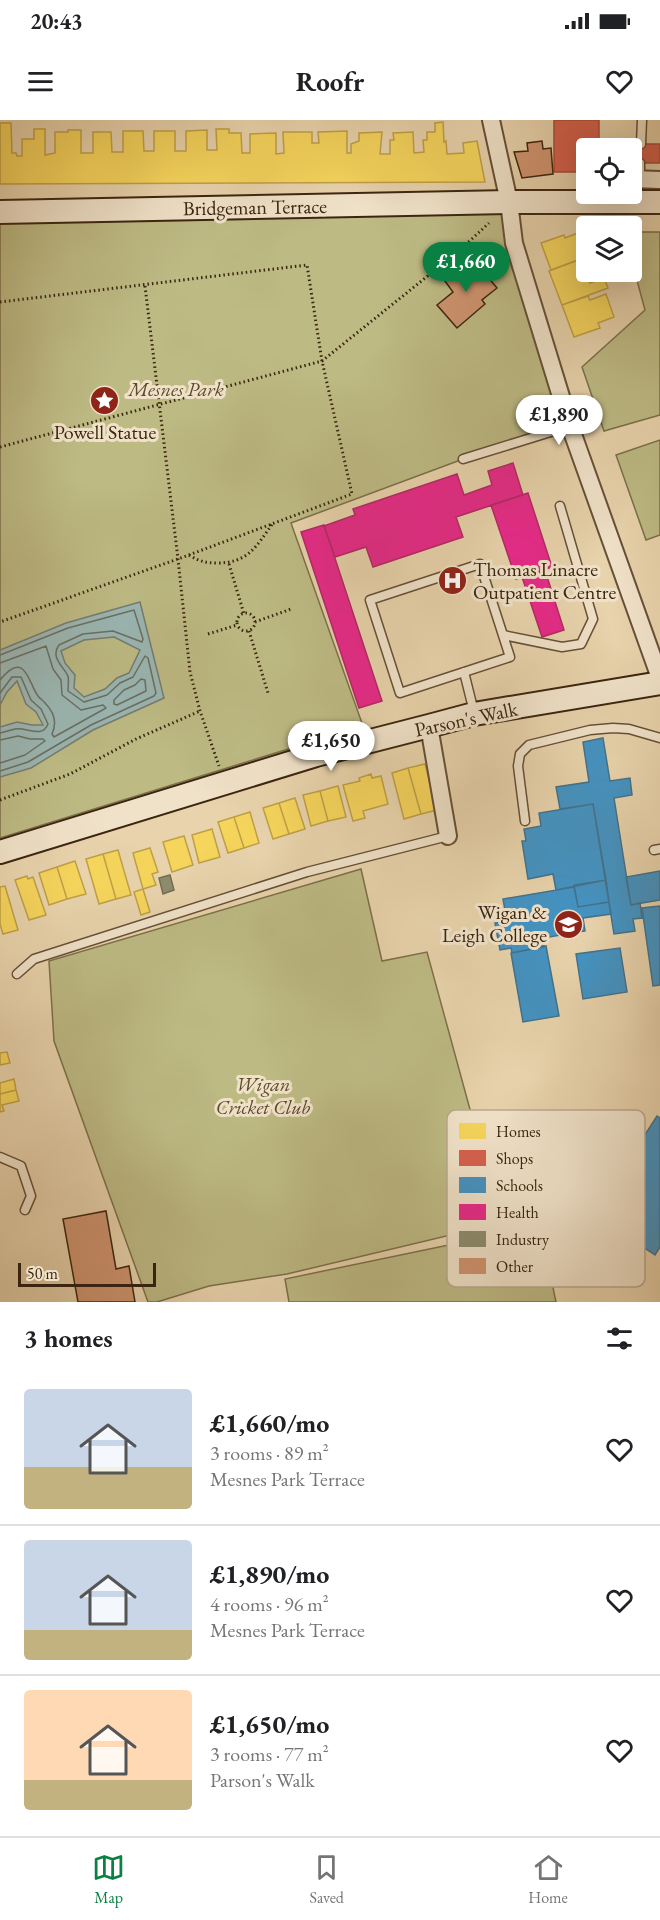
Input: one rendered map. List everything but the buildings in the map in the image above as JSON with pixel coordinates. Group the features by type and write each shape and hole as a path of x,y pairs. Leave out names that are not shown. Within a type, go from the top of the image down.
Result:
{"main road":[{"name":"Bridgeman Terrace","path":"0,212 510,202 576,198"},
{"name":"Bridgeman Terrace","path":"642,201 660,202"},
{"name":"Parson's Walk","path":"0,852 316,755 474,714 660,683"}],"street":[{"path":"491,120 510,202 513,243 570,426 660,678"},
{"path":"642,175 660,180"},
{"path":"429,726 448,836"}],"lane":[{"path":"641,138 642,120"},
{"path":"463,459 570,426"},
{"path":"503,635 562,647 581,644 593,619 560,506"},
{"path":"480,564 510,657 464,672 400,693 370,600 480,564"},
{"path":"464,672 474,714"},
{"path":"525,821 518,766 520,754 529,745 590,730 613,728 629,729 660,738"},
{"path":"17,974 34,959 307,872 448,836"},
{"path":"0,1157 21,1166 31,1196 25,1210"}],"path":[{"path":"0,447 322,361 460,250 510,202"},
{"path":"0,302 307,265 322,361 352,494 0,622"},
{"path":"144,286 190,672 200,711 225,784"},
{"path":"189,555 208,563 229,563 243,558 256,547 273,523"},
{"path":"229,563 244,614"},
{"path":"237,625 243,631 249,631 255,622 291,609"},
{"path":"237,625 239,617 244,614 250,614 255,622"},
{"path":"208,634 237,625"},
{"path":"249,631 268,693"},
{"path":"0,800 70,774 136,739 200,711"}],"green space":[{"name":"Mesnes Park","path":"509,202 514,243 560,423 291,523 363,726 0,838 0,220"},
{"path":"642,232 660,232 660,415 604,431 582,367 645,310 637,282 642,282"},
{"path":"660,440 660,535 646,540 616,455"},
{"name":"Wigan Cricket Club","path":"361,869 382,961 427,952 470,1110 447,1110 447,1236 287,1274 209,1286 157,1302 148,1302 54,1041 49,961"},
{"path":"447,1245 447,1287 553,1287 556,1302 289,1302 285,1279"}],"water":[{"path":"140,602 164,698 93,730 31,768 0,777 0,727 17,722 43,725 36,712 26,704 17,681 7,692 0,705 0,650 66,623","holes":["114,637 140,650 129,673 117,678 105,689 84,697 74,688 75,675 65,663 61,651 84,640"]}],"place":[{"name":"Powell Statue","path":"105,401"},
{"name":"Thomas Linacre Outpatient Centre","path":"452,581"},
{"name":"Wigan & Leigh College","path":"568,924"}]}
